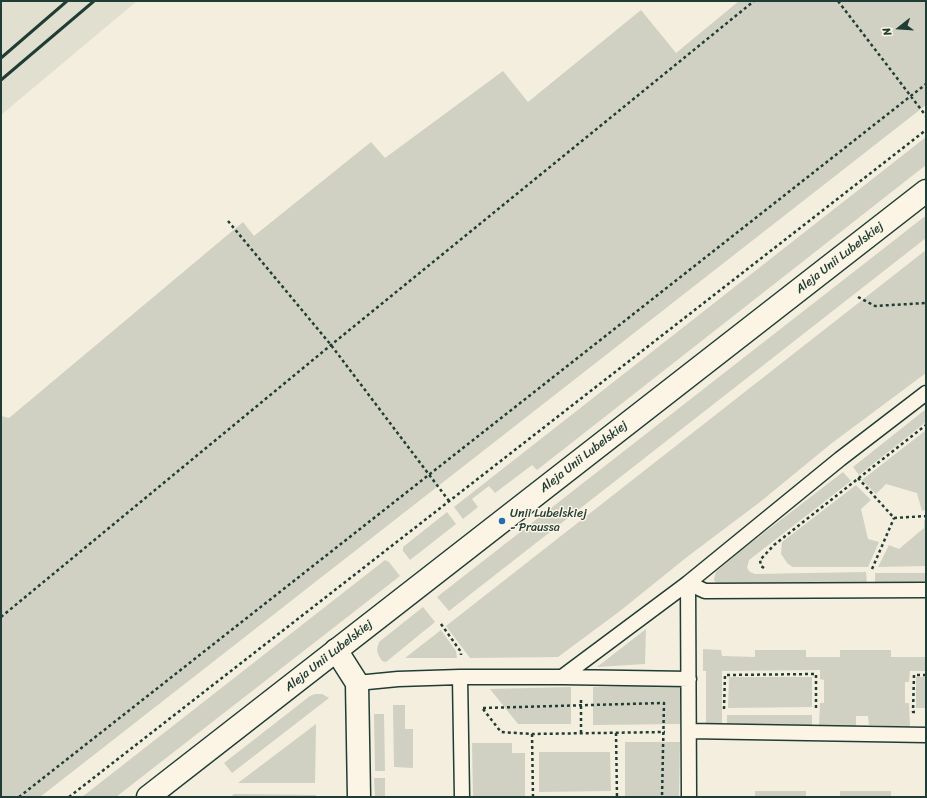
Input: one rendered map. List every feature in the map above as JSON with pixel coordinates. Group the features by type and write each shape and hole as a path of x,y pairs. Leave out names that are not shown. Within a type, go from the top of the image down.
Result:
{"street":[{"name":"Aleja Unii Lubelskiej","path":"148,797 926,191"},
{"path":"336,650 357,683 359,797"}],"lane":[{"path":"562,677 688,583 840,459 926,393"},
{"path":"688,583 705,591 926,590"},
{"path":"688,583 690,797"},
{"path":"357,683 398,679 460,677 689,678"},
{"path":"460,677 462,797"},
{"path":"689,731 926,735"}],"path":[{"path":"1,617 331,345 754,1"},
{"path":"838,1 926,116"},
{"path":"19,797 926,84"},
{"path":"69,797 926,130"},
{"path":"228,221 331,345 449,501"},
{"path":"858,297 875,306 926,303"},
{"path":"765,569 761,566 760,560 766,553 926,425"},
{"path":"840,459 894,518"},
{"path":"894,518 926,516"},
{"path":"878,570 871,570 894,518"},
{"path":"441,624 461,652 460,677 501,732 532,734 689,731"},
{"path":"724,732 725,675 816,674 815,733"},
{"path":"913,712 914,675 926,675"},
{"path":"580,678 581,733"},
{"path":"483,708 664,703 662,797"},
{"path":"616,733 616,797"},
{"path":"532,734 533,797"}],"shaded area":[{"path":"1,1 137,1 1,115"},
{"path":"739,1 926,1 926,105 40,797 1,797 1,416 9,418 243,222 254,236 371,142 385,158 503,71 528,102 641,10 676,53"},
{"path":"926,137 926,165 537,470 532,465 495,493 489,486 472,499 478,507 463,519 454,507"},
{"path":"924,217 926,217 926,238 449,611 437,597"},
{"path":"926,250 926,373 832,443 760,502 687,557 620,611 558,657 470,658 446,626"},
{"path":"926,409 926,422 859,475 853,467"},
{"path":"926,430 926,510 922,511 917,493 886,484 876,494 862,480"},
{"path":"843,472 851,481 749,560 747,568 750,572 755,574 866,572 867,584 727,585 715,582 714,579 716,572 739,552"},
{"path":"856,485 871,500 861,509 868,539 879,542 868,567 793,567 788,564 781,554 782,542"},
{"path":"447,512 456,524 410,560 403,551 403,547"},
{"path":"924,520 926,520 926,566 878,567 889,545 899,549 924,528"},
{"path":"385,560 389,562 400,576 116,797 82,797"},
{"path":"875,573 926,573 926,585 875,584"},
{"path":"423,607 435,622 386,662 382,661 377,649 379,642"},
{"path":"646,629 645,664 597,667"},
{"path":"441,630 456,651 457,658 405,658"},
{"path":"703,649 721,650 722,656 755,657 755,650 806,650 806,657 840,657 840,650 891,650 891,657 925,657 926,650 926,671 910,671 909,682 905,682 905,703 909,703 910,727 869,725 868,716 856,716 856,726 819,726 820,703 824,703 824,680 820,679 820,670 722,671 722,727 706,727 706,671 703,671"},
{"path":"729,677 812,677 812,707 728,708"},
{"path":"916,677 926,677 926,708 916,708"},
{"path":"680,685 680,724 593,725 593,687"},
{"path":"571,687 571,724 518,724 490,689"},
{"path":"322,694 329,698 232,773 224,763 310,696"},
{"path":"393,705 405,705 405,729 413,729 413,768 394,767"},
{"path":"374,714 384,714 385,771 375,771"},
{"path":"727,715 812,715 812,727 727,727"},
{"path":"316,724 315,783 238,783"},
{"path":"625,742 680,742 679,797 625,797"},
{"path":"472,743 512,743 512,753 525,753 525,797 473,797"},
{"path":"539,752 610,752 611,791 539,792"},
{"path":"374,778 385,778 385,797 375,797"},
{"path":"755,791 806,791 806,797 755,797"},
{"path":"840,791 891,791 891,797 840,797"},
{"path":"234,794 316,795 316,797 230,797"}],"railway":[{"path":"1,58 67,1"},
{"path":"1,80 94,1"}],"place":[{"name":"Unii Lubelskiej - Praussa","path":"502,521"}]}
